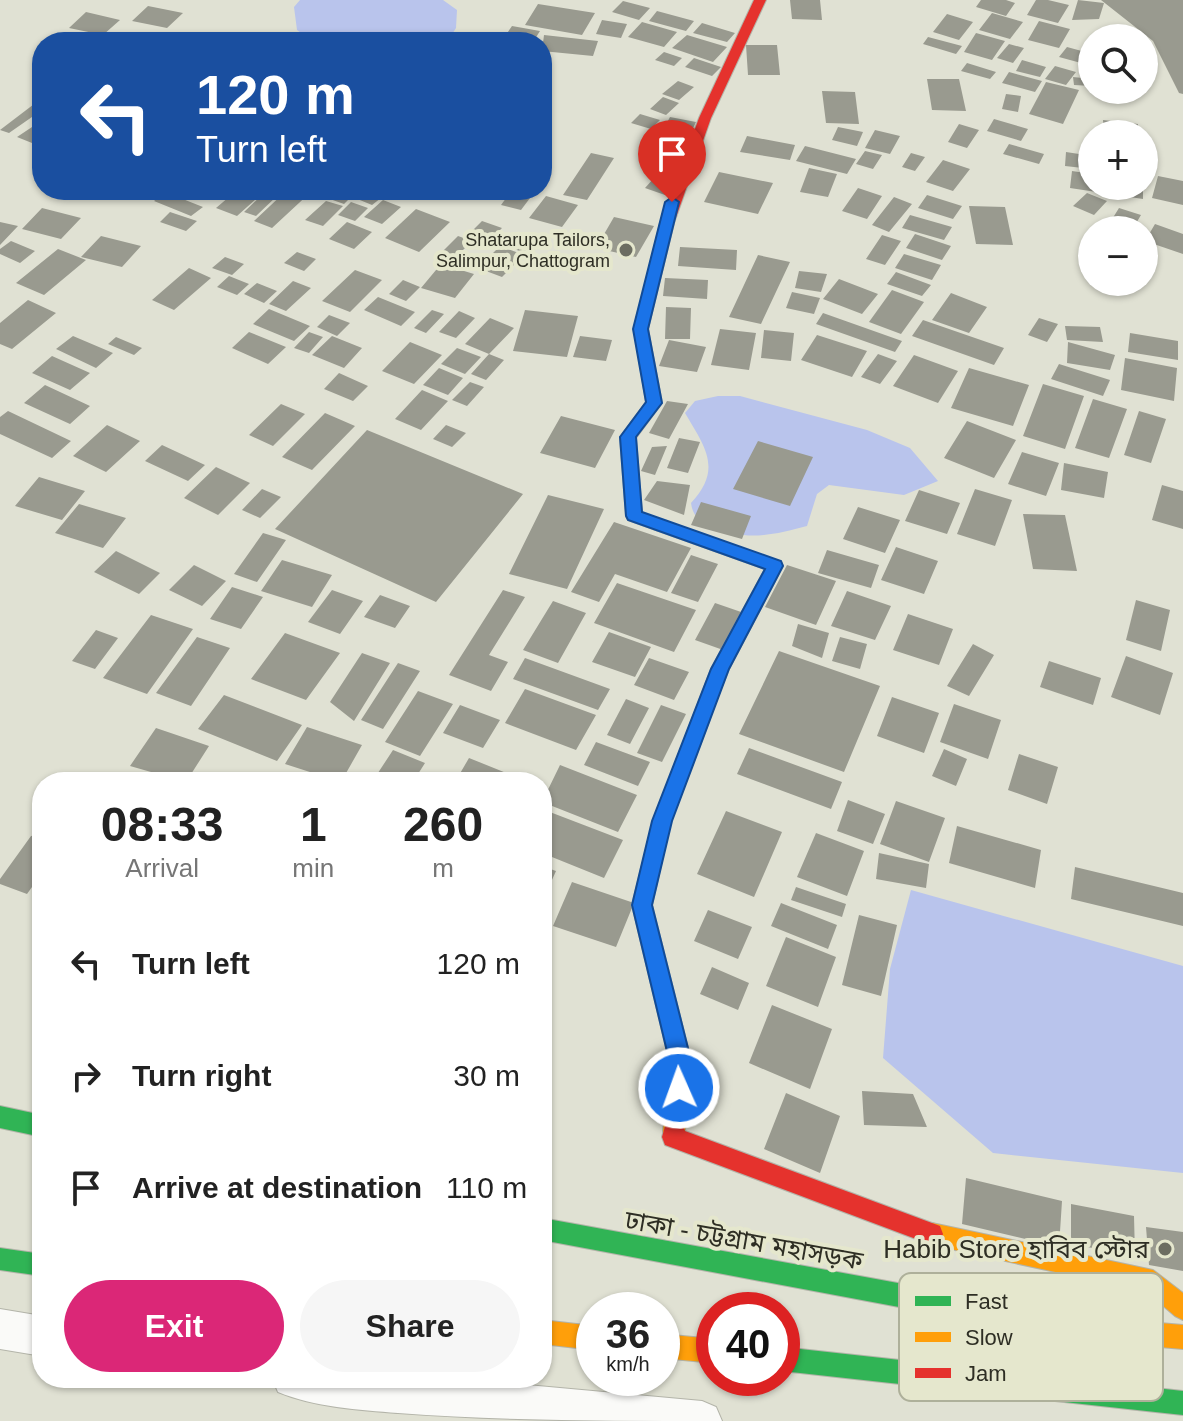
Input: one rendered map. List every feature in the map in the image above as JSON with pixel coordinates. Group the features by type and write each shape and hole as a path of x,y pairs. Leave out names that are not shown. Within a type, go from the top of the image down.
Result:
{"main road":[{"path":"760,0 705,118 672,202 641,329 654,403 628,437 634,516 775,566 720,669 662,821 642,905 681,1064 673,1137 925,1232 1112,1273"},
{"path":"0,1117 32,1124"},
{"name":"ঢাকা - চট্টগ্রাম মহাসড়ক","path":"552,1231 899,1295"},
{"path":"0,1259 32,1264"},
{"path":"1163,1291 1183,1308"},
{"path":"552,1333 576,1336"},
{"name":"ঢাকা - চট্টগ্রাম মহাসড়ক","path":"1163,1335 1183,1337"},
{"path":"800,1361 899,1372"},
{"path":"1163,1401 1183,1403"}],"street":[{"path":"0,1329 32,1334"},
{"path":"350,1388 702,1421"}],"water":[{"path":"300,0 443,0 457,10 456,28 453,32 300,32 294,7"},
{"path":"718,396 740,396 867,430 910,448 938,481 904,495 829,485 817,494 807,526 761,535 738,534 715,528 698,519 692,508 691,503 706,479 708,458 685,413 695,401"},
{"path":"911,890 1183,966 1183,1173 993,1153 883,1058 890,969"}],"building":[{"path":"790,0 820,0 822,20 792,19"},
{"path":"981,0 1015,3 1006,16 976,7"},
{"path":"1036,0 1069,5 1058,23 1027,15"},
{"path":"1078,0 1104,3 1099,19 1072,20"},
{"path":"1101,0 1183,0 1183,94 1179,93 1158,51 1158,24 1131,24"},
{"path":"623,1 650,8 639,20 612,12"},
{"path":"538,4 595,13 582,35 525,25"},
{"path":"148,6 183,13 167,28 132,21"},
{"path":"657,11 694,21 686,31 649,21"},
{"path":"86,12 120,20 106,32 69,28"},
{"path":"992,13 1023,22 1010,39 979,30"},
{"path":"947,14 973,22 959,40 933,32"},
{"path":"602,20 627,24 621,38 596,34"},
{"path":"1039,21 1070,29 1059,48 1028,40"},
{"path":"642,22 677,32 664,47 628,37"},
{"path":"702,23 735,33 727,42 693,33"},
{"path":"512,26 540,31 539,32 508,32"},
{"path":"976,33 1005,41 992,60 964,52"},
{"path":"687,35 727,47 713,62 672,48"},
{"path":"552,36 598,41 593,56 552,52"},
{"path":"928,37 962,46 956,54 923,44"},
{"path":"1009,44 1024,48 1013,63 997,58"},
{"path":"746,45 777,45 780,75 748,75"},
{"path":"1067,47 1078,50 1078,62 1059,57"},
{"path":"664,52 682,58 674,66 655,60"},
{"path":"694,58 721,67 712,76 685,67"},
{"path":"1022,60 1046,67 1040,77 1016,71"},
{"path":"967,63 996,72 990,79 961,71"},
{"path":"1055,66 1076,72 1066,85 1045,79"},
{"path":"1009,72 1042,81 1035,92 1002,83"},
{"path":"927,79 959,79 966,111 932,110"},
{"path":"678,81 694,87 679,100 662,94"},
{"path":"1046,82 1078,90 1063,124 1029,114"},
{"path":"822,91 855,92 859,124 826,123"},
{"path":"1006,94 1021,96 1018,112 1002,109"},
{"path":"663,97 679,103 666,115 650,109"},
{"path":"32,106 32,117 9,133 0,130"},
{"path":"640,114 660,120 651,129 631,123"},
{"path":"670,117 696,122 687,141 660,136"},
{"path":"994,119 1028,129 1021,141 987,131"},
{"path":"959,124 979,130 967,148 948,142"},
{"path":"32,127 32,143 17,137"},
{"path":"838,127 863,132 857,146 832,140"},
{"path":"875,130 900,136 890,154 865,148"},
{"path":"747,136 795,145 790,160 740,152"},
{"path":"1009,144 1044,154 1039,164 1003,154"},
{"path":"805,146 856,159 847,174 796,161"},
{"path":"665,148 685,155 676,164 656,158"},
{"path":"865,151 882,155 873,169 856,164"},
{"path":"1066,152 1078,154 1078,167 1065,166"},
{"path":"591,153 614,158 587,200 563,195"},
{"path":"911,153 925,157 915,171 902,167"},
{"path":"943,160 970,169 953,191 926,182"},
{"path":"809,168 837,174 828,197 800,192"},
{"path":"1072,171 1078,172 1078,189 1070,188"},
{"path":"719,172 773,183 758,214 704,202"},
{"path":"1158,176 1183,181 1183,205 1158,199"},
{"path":"654,178 674,185 665,195 645,188"},
{"path":"858,188 882,196 867,219 842,211"},
{"path":"927,195 962,206 953,219 918,208"},
{"path":"894,197 912,204 889,232 872,225"},
{"path":"552,198 578,205 562,227 529,218 543,200"},
{"path":"185,200 203,207 191,216 154,201"},
{"path":"225,200 255,200 237,216 216,208"},
{"path":"257,200 273,200 256,216 244,212"},
{"path":"276,200 302,200 272,228 254,221"},
{"path":"360,200 378,200 372,205"},
{"path":"383,200 401,207 382,224 364,217"},
{"path":"505,200 528,200 521,210 501,205"},
{"path":"1079,200 1107,201 1094,215 1073,206"},
{"path":"326,201 343,206 323,226 305,220"},
{"path":"351,202 368,208 355,221 338,215"},
{"path":"969,206 1005,207 1013,245 976,244"},
{"path":"42,208 81,218 61,239 22,229"},
{"path":"1119,208 1141,215 1140,216 1114,216"},
{"path":"416,209 450,222 419,252 385,238"},
{"path":"170,212 197,221 186,231 160,222"},
{"path":"910,215 952,227 944,240 902,228"},
{"path":"614,217 654,226 636,257 596,248"},
{"path":"482,221 502,228 491,239 471,232"},
{"path":"0,222 18,226 0,245"},
{"path":"347,222 372,232 354,249 329,239"},
{"path":"1158,225 1183,234 1183,254 1158,245"},
{"path":"915,234 951,246 942,260 906,248"},
{"path":"882,235 901,241 885,265 866,259"},
{"path":"101,236 141,246 122,267 81,257"},
{"path":"458,236 472,241 455,258 441,253"},
{"path":"520,236 540,244 530,255 509,247"},
{"path":"11,241 35,251 20,263 0,254 0,249"},
{"path":"500,246 524,255 502,277 478,268"},
{"path":"680,247 737,250 736,270 678,266"},
{"path":"58,249 86,260 44,295 16,283"},
{"path":"297,252 316,259 304,271 284,263"},
{"path":"904,254 941,265 932,280 895,268"},
{"path":"758,255 790,262 761,324 729,317"},
{"path":"225,257 244,264 232,275 212,268"},
{"path":"441,264 474,274 455,298 421,288"},
{"path":"189,268 211,278 174,310 152,300"},
{"path":"355,270 382,280 350,312 322,301"},
{"path":"799,271 827,274 821,292 795,288"},
{"path":"896,272 931,285 922,296 887,284"},
{"path":"229,276 249,284 237,295 217,287"},
{"path":"665,278 708,280 707,299 663,296"},
{"path":"839,279 878,294 862,314 823,299"},
{"path":"403,280 420,287 406,301 389,294"},
{"path":"293,281 311,288 286,311 269,304"},
{"path":"257,283 277,291 264,303 244,294"},
{"path":"892,290 924,302 901,334 869,322"},
{"path":"792,292 820,298 814,314 786,308"},
{"path":"951,293 987,307 969,333 932,320"},
{"path":"378,297 415,312 401,326 364,310"},
{"path":"28,300 56,313 12,349 0,344 0,323"},
{"path":"666,307 691,308 690,339 665,339"},
{"path":"269,309 310,326 294,341 253,324"},
{"path":"432,310 444,314 426,333 414,328"},
{"path":"525,310 578,316 567,357 513,351"},
{"path":"459,311 475,318 456,338 439,332"},
{"path":"823,313 902,341 895,352 816,324"},
{"path":"329,315 350,323 337,336 317,327"},
{"path":"490,318 514,328 489,354 465,344"},
{"path":"1039,318 1058,324 1047,342 1028,335"},
{"path":"923,320 1004,348 994,365 912,336"},
{"path":"1065,326 1100,327 1103,342 1067,340"},
{"path":"720,329 756,333 749,370 711,365"},
{"path":"764,330 794,333 791,361 761,358"},
{"path":"249,332 286,347 268,364 232,348"},
{"path":"309,332 323,337 309,353 294,348"},
{"path":"1130,333 1178,341 1178,360 1128,352"},
{"path":"817,335 867,351 852,377 801,360"},
{"path":"73,336 113,353 96,368 56,349"},
{"path":"332,336 362,348 344,368 312,355"},
{"path":"580,336 612,340 606,361 573,357"},
{"path":"116,337 142,348 134,355 108,344"},
{"path":"669,340 706,347 697,372 659,366"},
{"path":"410,342 442,355 414,384 382,371"},
{"path":"1068,342 1115,355 1110,370 1067,363"},
{"path":"457,348 481,357 465,374 441,364"},
{"path":"489,354 504,360 486,380 471,374"},
{"path":"878,354 897,361 880,384 861,377"},
{"path":"914,355 958,371 938,403 893,386"},
{"path":"52,356 90,373 70,390 32,373"},
{"path":"1125,358 1177,368 1174,401 1121,390"},
{"path":"1059,364 1110,380 1103,396 1051,379"},
{"path":"439,368 463,378 448,395 423,385"},
{"path":"969,368 1029,385 1013,426 951,408"},
{"path":"339,373 368,386 353,401 324,389"},
{"path":"470,382 484,387 467,406 452,400"},
{"path":"1043,384 1084,396 1065,449 1023,436"},
{"path":"45,385 90,406 70,424 24,403"},
{"path":"422,390 448,401 421,430 395,419"},
{"path":"1093,399 1127,409 1109,458 1075,448"},
{"path":"667,401 688,404 669,439 649,433"},
{"path":"281,404 305,414 273,446 249,435"},
{"path":"8,411 71,441 52,458 0,434 0,417"},
{"path":"1139,411 1166,419 1151,463 1124,455"},
{"path":"325,413 355,426 312,470 282,457"},
{"path":"561,416 615,430 595,468 540,453"},
{"path":"967,421 1016,440 994,478 944,458"},
{"path":"107,425 140,441 106,472 73,456"},
{"path":"446,425 466,433 452,447 433,439"},
{"path":"367,430 523,494 436,602 275,529"},
{"path":"679,438 700,442 688,473 667,468"},
{"path":"758,441 813,457 790,506 733,489"},
{"path":"162,445 205,465 188,481 145,461"},
{"path":"667,446 655,475 641,471 652,447"},
{"path":"1022,452 1059,463 1046,496 1008,484"},
{"path":"1064,463 1108,472 1104,498 1061,490"},
{"path":"216,467 250,483 218,515 184,498"},
{"path":"39,477 85,491 62,520 15,506"},
{"path":"657,481 690,485 684,515 644,500"},
{"path":"1162,485 1183,491 1183,529 1152,520"},
{"path":"262,489 281,497 260,518 242,510"},
{"path":"975,489 1012,500 995,546 957,534"},
{"path":"919,490 960,503 947,534 905,521"},
{"path":"548,495 604,509 567,589 509,574"},
{"path":"701,502 751,516 742,539 691,525"},
{"path":"79,504 126,518 103,548 55,533"},
{"path":"858,507 900,520 885,553 843,539"},
{"path":"1023,514 1065,515 1077,571 1033,569"},
{"path":"614,522 691,548 667,592 615,574 599,602 571,592"},
{"path":"263,533 286,540 257,582 234,574"},
{"path":"896,547 938,561 924,594 881,580"},
{"path":"827,550 879,565 871,588 818,573"},
{"path":"116,551 160,573 139,594 94,572"},
{"path":"691,555 718,564 698,602 671,593"},
{"path":"282,560 332,575 312,607 261,591"},
{"path":"194,565 226,581 202,606 169,590"},
{"path":"787,565 836,581 816,625 765,607"},
{"path":"617,583 696,610 674,652 594,623"},
{"path":"232,587 263,597 241,629 210,619"},
{"path":"332,590 363,601 340,634 308,622"},
{"path":"503,590 525,597 489,655 508,662 491,691 449,675"},
{"path":"847,591 891,606 875,640 831,626"},
{"path":"380,595 410,606 395,628 364,617"},
{"path":"1136,600 1170,610 1161,651 1126,640"},
{"path":"553,601 586,613 558,663 523,650"},
{"path":"715,603 744,613 726,651 695,640"},
{"path":"908,614 953,629 939,665 893,650"},
{"path":"151,615 193,629 147,694 103,678"},
{"path":"798,624 829,633 822,658 792,646"},
{"path":"96,630 118,638 95,669 72,661"},
{"path":"609,632 651,647 635,677 592,662"},
{"path":"285,633 340,653 306,700 251,679"},
{"path":"197,637 230,648 191,706 156,693"},
{"path":"840,637 867,644 860,669 832,661"},
{"path":"973,644 994,655 969,696 947,686"},
{"path":"779,651 880,686 844,772 739,734"},
{"path":"362,653 390,663 354,721 330,702"},
{"path":"1126,656 1173,673 1160,715 1111,697"},
{"path":"525,658 610,689 598,710 513,679"},
{"path":"649,658 689,672 674,700 634,685"},
{"path":"1049,661 1101,678 1093,705 1040,687"},
{"path":"398,663 420,671 383,729 361,720"},
{"path":"525,689 596,715 576,750 505,723"},
{"path":"418,691 453,704 420,756 385,742"},
{"path":"224,695 302,725 277,761 198,729"},
{"path":"892,697 939,713 924,753 877,736"},
{"path":"626,699 649,708 630,744 607,735"},
{"path":"954,704 1001,720 988,759 940,742"},
{"path":"460,705 500,720 483,748 443,733"},
{"path":"661,705 686,714 662,762 637,753"},
{"path":"307,727 362,745 347,772 310,772 285,764"},
{"path":"156,728 209,746 192,772 151,772 130,766"},
{"path":"596,742 650,762 638,786 584,765"},
{"path":"749,748 842,782 831,809 737,774"},
{"path":"944,749 967,759 956,786 932,776"},
{"path":"393,750 425,763 419,772 379,772"},
{"path":"1019,754 1058,767 1047,804 1008,790"},
{"path":"469,758 504,772 461,772"},
{"path":"560,765 637,795 618,832 552,806 552,781"},
{"path":"848,800 885,814 873,844 837,831"},
{"path":"896,801 945,818 929,862 880,844"},
{"path":"726,811 782,832 754,897 697,874"},
{"path":"552,813 623,840 604,878 552,857"},
{"path":"957,826 1041,850 1035,888 949,863"},
{"path":"816,833 864,851 847,896 797,877"},
{"path":"31,836 32,887 27,894 0,884 0,879"},
{"path":"879,853 929,864 926,888 876,879"},
{"path":"1075,867 1183,893 1183,926 1071,899"},
{"path":"572,882 634,903 616,947 553,926"},
{"path":"796,887 846,904 842,917 791,900"},
{"path":"781,903 837,925 828,949 771,926"},
{"path":"708,910 752,927 738,959 694,941"},
{"path":"859,915 897,925 881,996 842,985"},
{"path":"786,937 836,957 818,1007 766,986"},
{"path":"712,967 749,983 738,1010 700,994"},
{"path":"772,1005 832,1029 810,1089 749,1063"},
{"path":"862,1091 913,1094 927,1127 864,1125"},
{"path":"786,1093 840,1116 820,1173 764,1149"},
{"path":"966,1178 1062,1201 1059,1247 962,1224"},
{"path":"1071,1204 1134,1216 1135,1256 1071,1244"},
{"name":"Habib Store হাবিব স্টোর","path":"1146,1227 1183,1232 1183,1271 1149,1265"}],"traffic: fast":[{"path":"0,1117 32,1124"},
{"path":"552,1231 899,1295"},
{"path":"0,1259 32,1264"},
{"path":"800,1361 899,1372"},
{"path":"1163,1401 1183,1403"}],"traffic: slow":[{"path":"659,525 634,516 628,437 654,403 641,329 667,223"},
{"path":"674,1131 681,1064 642,905 662,821 701,719"},
{"path":"932,1234 1112,1273"},
{"path":"1163,1291 1183,1308"},
{"path":"552,1333 576,1336"},
{"path":"1163,1335 1183,1337"},
{"path":"680,1348 696,1349"}],"traffic: jam":[{"path":"667,223 705,118 760,0"},
{"path":"659,525 775,566 720,669 701,719"},
{"path":"674,1131 673,1137 932,1234"}],"place":[{"name":"Shatarupa Tailors, Salimpur, Chattogram","path":"626,250"},
{"name":"Habib Store হাবিব স্টোর","path":"1165,1249"}],"route":[{"path":"672,202 641,329 654,403 628,437 634,516 775,566 720,669 662,821 642,905 681,1064 679,1088"}]}
